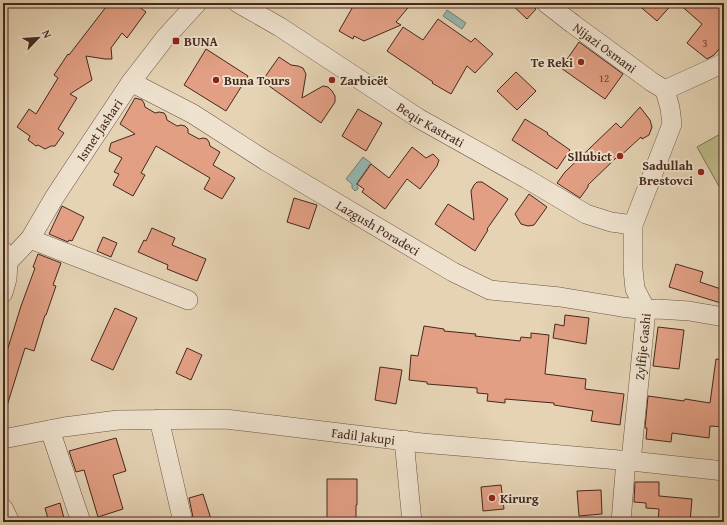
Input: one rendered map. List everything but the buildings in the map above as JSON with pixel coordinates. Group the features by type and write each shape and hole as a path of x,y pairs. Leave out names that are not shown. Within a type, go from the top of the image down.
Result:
{"street":[{"name":"Ismet Jashari","path":"6,257 30,239 70,172 132,82 165,38 197,3"},
{"name":"Beqir Kastrati","path":"238,3 280,27 418,118 527,178 586,214 611,222 633,225"},
{"name":"Nijazi Osmani","path":"546,3 652,82 665,90"},
{"path":"646,310 635,289 633,270 633,225 672,124 670,108 665,90 724,63"},
{"name":"Lazgush Poradeci","path":"132,82 193,114 279,169 453,272 490,290 560,297 646,310"},
{"path":"30,239 188,300"},
{"path":"3,293 7,279 6,257"},
{"name":"Zylfije Gashi","path":"621,522 646,310 658,309 688,311 724,317"},
{"path":"159,419 183,522"},
{"name":"Fadil Jakupi","path":"3,439 64,427 118,420 225,419 422,443 724,471"},
{"path":"50,430 82,522"},
{"path":"404,440 412,522"},
{"path":"3,508 10,522"}],"shaded area":[{"path":"724,132 724,188 721,190 697,147"}],"water":[{"path":"447,10 466,23 462,29 443,16"},
{"path":"363,157 371,163 356,184 358,189 355,191 352,188 352,184 346,179"}],"place":[{"name":"BUNA","path":"176,41"},
{"name":"Te Reki","path":"581,62"},
{"name":"Buna Tours","path":"216,80"},
{"name":"Zarbicët","path":"332,80"},
{"name":"Sllubict","path":"620,156"},
{"name":"Sadullah Brestovci","path":"701,172"},
{"name":"Kirurg","path":"492,498"}]}
